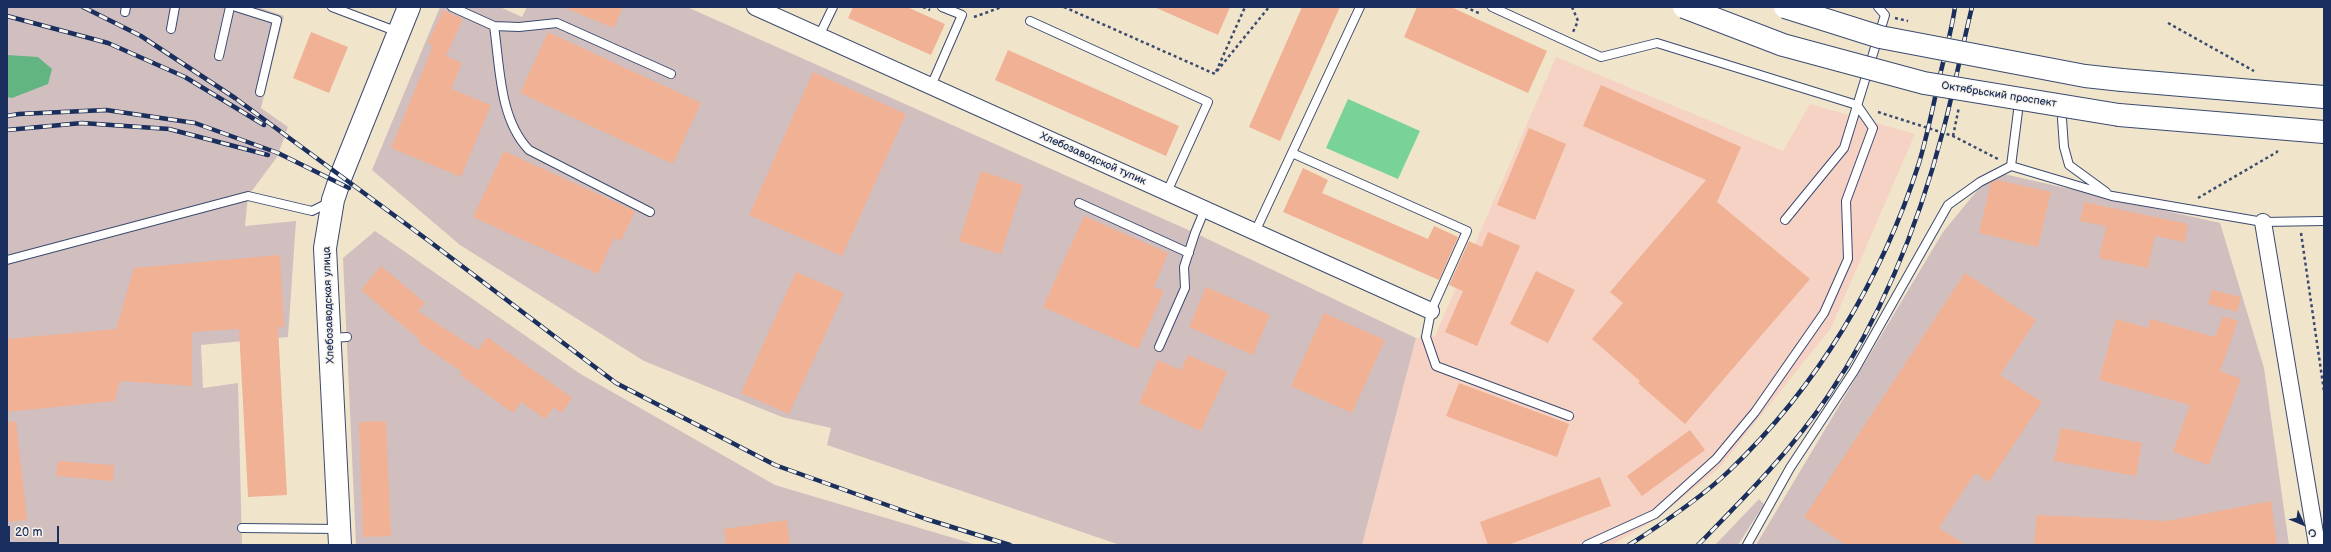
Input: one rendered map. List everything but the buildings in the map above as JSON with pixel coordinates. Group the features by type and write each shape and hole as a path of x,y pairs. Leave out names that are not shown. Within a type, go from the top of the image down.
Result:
{"main road":[{"name":"Хлебозаводская улица","path":"339,537 338,337 325,248 333,200 409,7"},
{"name":"Октябрьский проспект","path":"1684,7 1783,45 1916,81 2119,115 2324,132"},
{"path":"1785,7 1880,37 2085,76 2324,97"}],"street":[{"name":"Хлебозаводской тупик","path":"763,9 1431,311"},
{"path":"2263,222 2317,545"}],"lane":[{"path":"171,28 175,7"},
{"path":"219,56 230,7"},
{"path":"236,7 277,20 260,92"},
{"path":"332,7 399,32"},
{"path":"452,7 494,26 519,27 557,22 671,74"},
{"path":"820,36 833,7"},
{"path":"932,86 962,15 942,7"},
{"path":"1255,232 1360,7"},
{"path":"1492,7 1601,57 1657,43 1857,105 1873,128 1846,201 1848,259 1824,313 1755,412 1716,458 1655,514 1588,545"},
{"path":"1785,220 1844,148 1885,15 1878,7"},
{"path":"1030,21 1208,102 1167,192"},
{"path":"494,26 507,111 521,142 529,150 650,212"},
{"path":"2011,166 2018,111"},
{"path":"2062,119 2064,147 2069,165 2112,196"},
{"path":"1292,153 1467,231 1431,311 1426,337 1436,366 1569,416"},
{"path":"1747,545 1790,468 1854,371 1948,205 1980,182 2011,166 2112,196 2263,222 2324,221"},
{"path":"7,260 248,196 312,211 333,200"},
{"path":"1079,203 1189,253"},
{"path":"1159,347 1185,288 1184,267 1205,209"},
{"path":"242,528 339,537"}],"path":[{"path":"959,22 1002,7"},
{"path":"1064,7 1214,74"},
{"path":"1214,74 1245,7"},
{"path":"1214,74 1268,7"},
{"path":"1572,7 1578,21"},
{"path":"2168,23 2260,74"},
{"path":"1857,105 1953,136 2011,166"},
{"path":"2200,196 2277,152 2277,148"},
{"path":"2299,221 2324,391"}],"shaded area":[{"path":"7,7 258,7 284,16 261,108 288,127 277,157 248,196 245,226 296,221 288,337 201,345 203,388 238,383 242,545 7,545"},
{"path":"440,7 500,7 522,17 527,7 687,7 1195,233 1416,338 1362,545 1120,545 827,445 831,428 782,417 644,361 460,245 372,170"},
{"path":"1556,57 1783,151 1810,104 1915,134 1831,328 1719,468 1658,518 1612,545 1362,545 1416,338 1435,336"},
{"path":"2004,174 2220,223 2264,368 2289,545 1756,545 1943,232 1985,181"},
{"path":"375,231 579,373 775,485 977,545 356,545 343,258"},
{"path":"1759,499 1764,504 1738,545 1715,545"}],"green space":[{"path":"7,55 38,57 52,69 48,84 12,98 7,97"},
{"path":"1348,99 1420,131 1398,179 1326,148"}],"railway":[{"path":"83,7 141,36 235,98 429,241 616,383 775,465 926,519 1010,545"},
{"path":"1629,545 1694,501 1729,471 1791,404 1843,329 1866,289 1886,248 1904,206 1919,163 1951,31 1955,7"},
{"path":"1698,545 1733,510 1799,436 1828,396 1865,334 1882,301 1910,234 1933,166 1947,116 1972,7"},
{"path":"7,16 108,43 185,77 264,125"},
{"path":"7,116 19,114 106,110 195,123 278,153 349,188"},
{"path":"7,130 82,123 169,129 268,155"}]}
